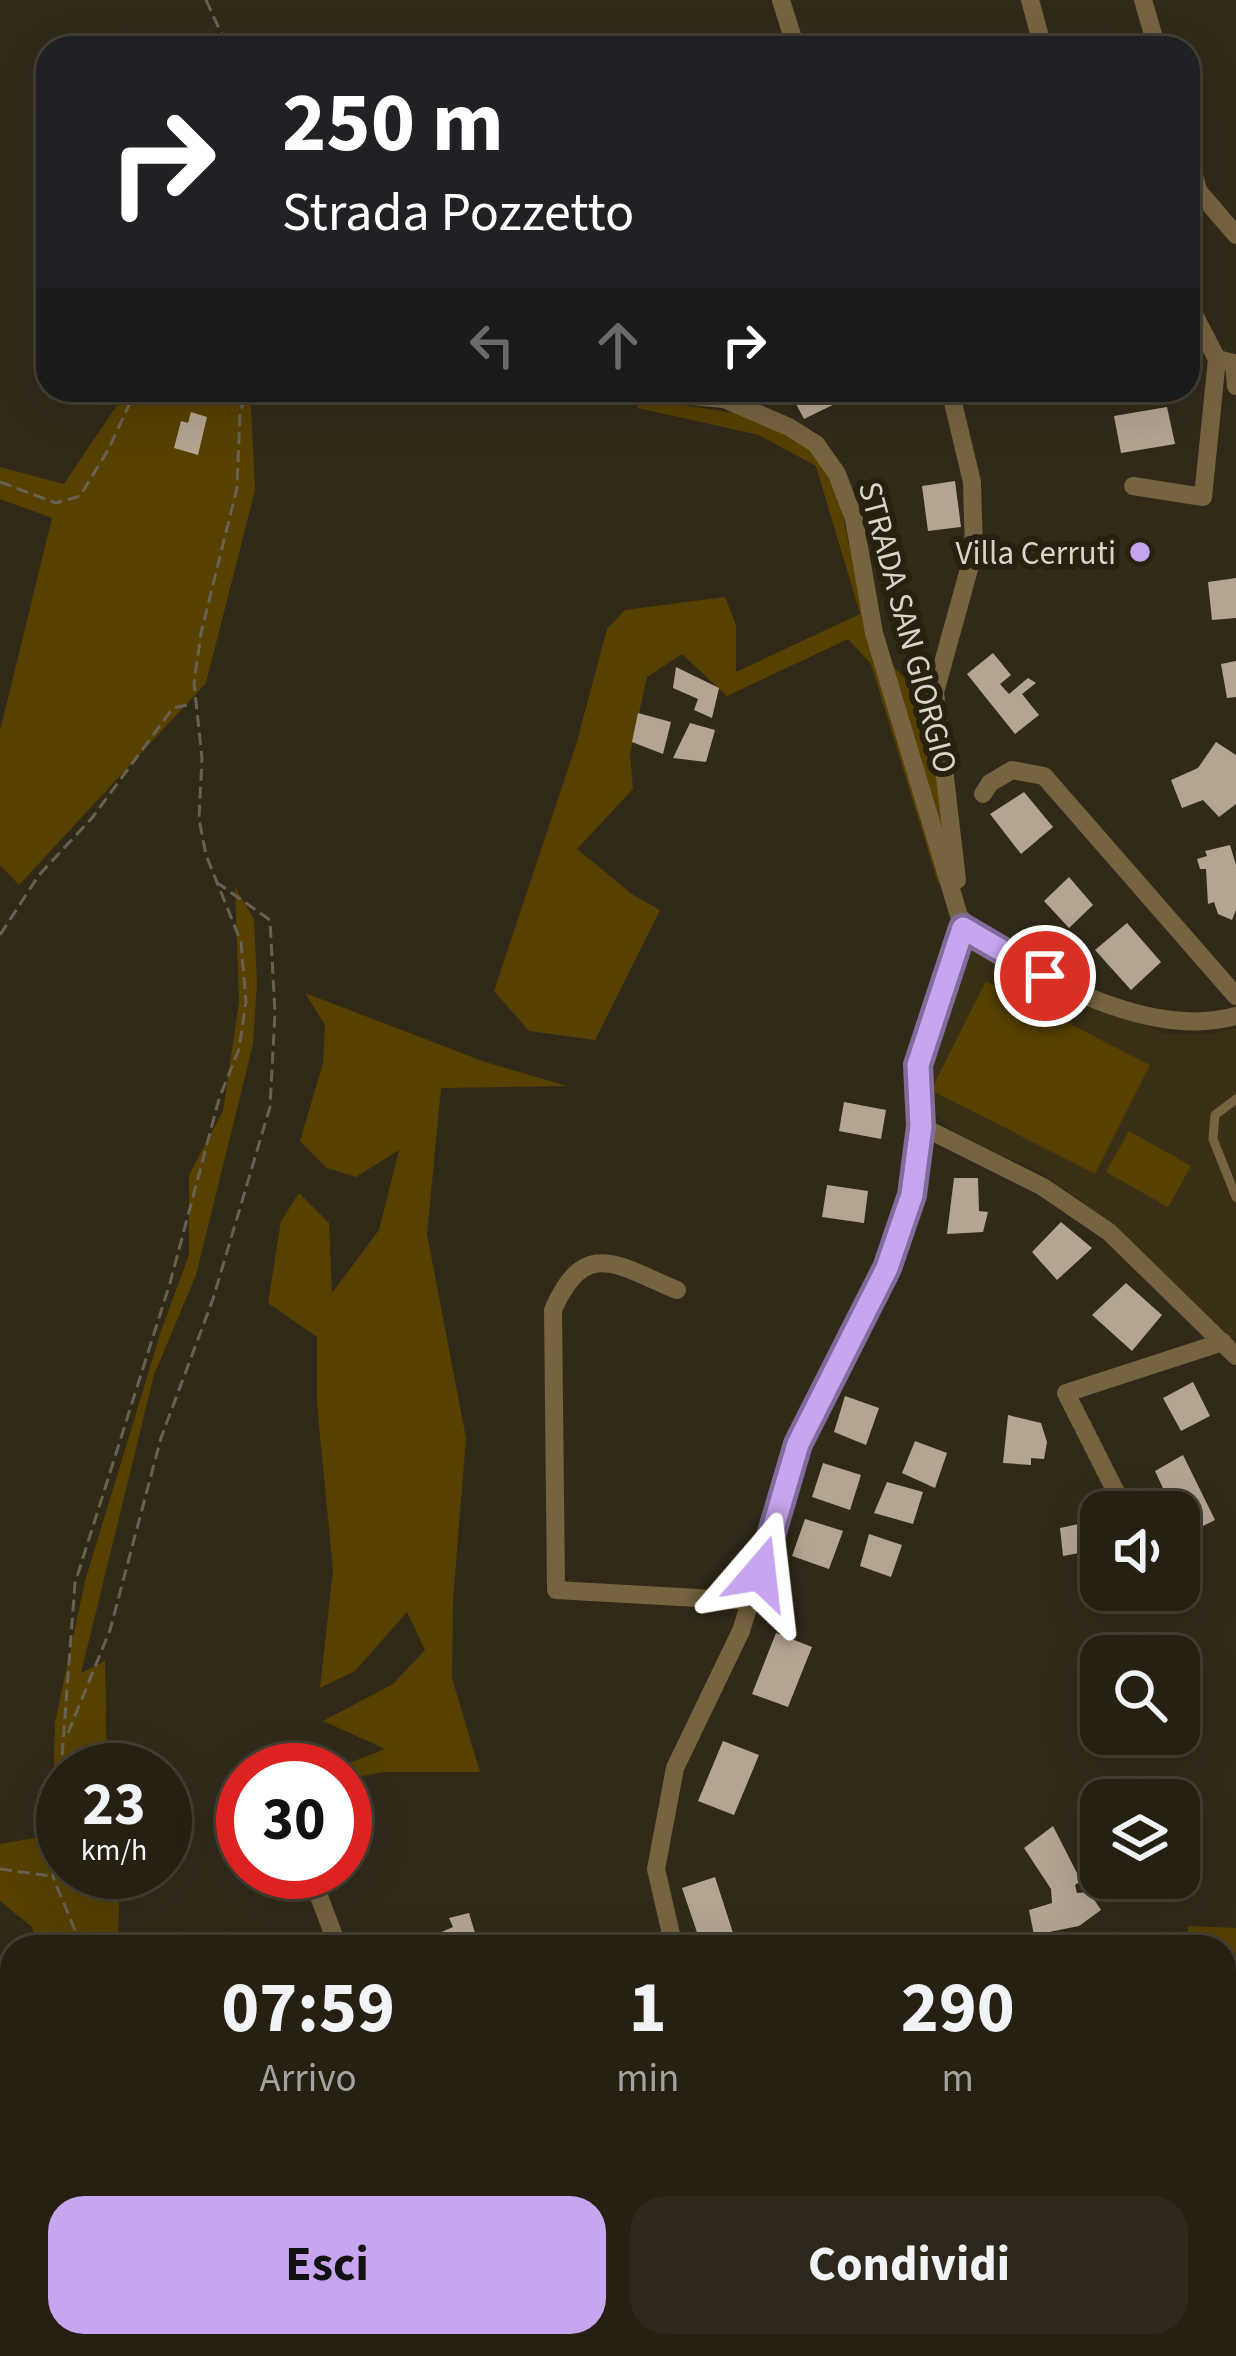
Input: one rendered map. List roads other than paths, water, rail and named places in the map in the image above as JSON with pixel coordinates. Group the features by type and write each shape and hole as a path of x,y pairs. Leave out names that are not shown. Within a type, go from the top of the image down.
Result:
{"street":[{"path":"781,0 792,36"},
{"path":"1030,0 1040,36"},
{"path":"1143,0 1154,36"},
{"path":"1200,192 1236,235"},
{"path":"1133,486 1203,497 1217,358 1200,326"},
{"path":"1217,358 1234,363 1236,386"},
{"name":"STRADA SAN GIORGIO","path":"739,402 816,444 837,474 854,519 874,633 963,928"},
{"path":"671,1935 656,1869 675,1768 751,1601 798,1444 887,1268 912,1195 921,1126 918,1065 963,928 935,692 974,551 972,482 953,402"},
{"path":"983,794 990,783 1012,770 1044,776 1236,996"},
{"path":"963,928 1012,960 1077,991 1174,1024 1210,1023 1236,1016"},
{"path":"921,1126 1043,1187 1109,1232 1230,1349"},
{"path":"677,1290 603,1261 586,1263 566,1280 553,1310 556,1590 751,1601"},
{"path":"1115,1491 1066,1394 1230,1349"},
{"path":"320,1899 334,1935"}],"lane":[{"path":"1236,1099 1215,1114 1213,1138 1236,1197"}],"place":[{"name":"Villa Cerruti","path":"1140,552"}]}
